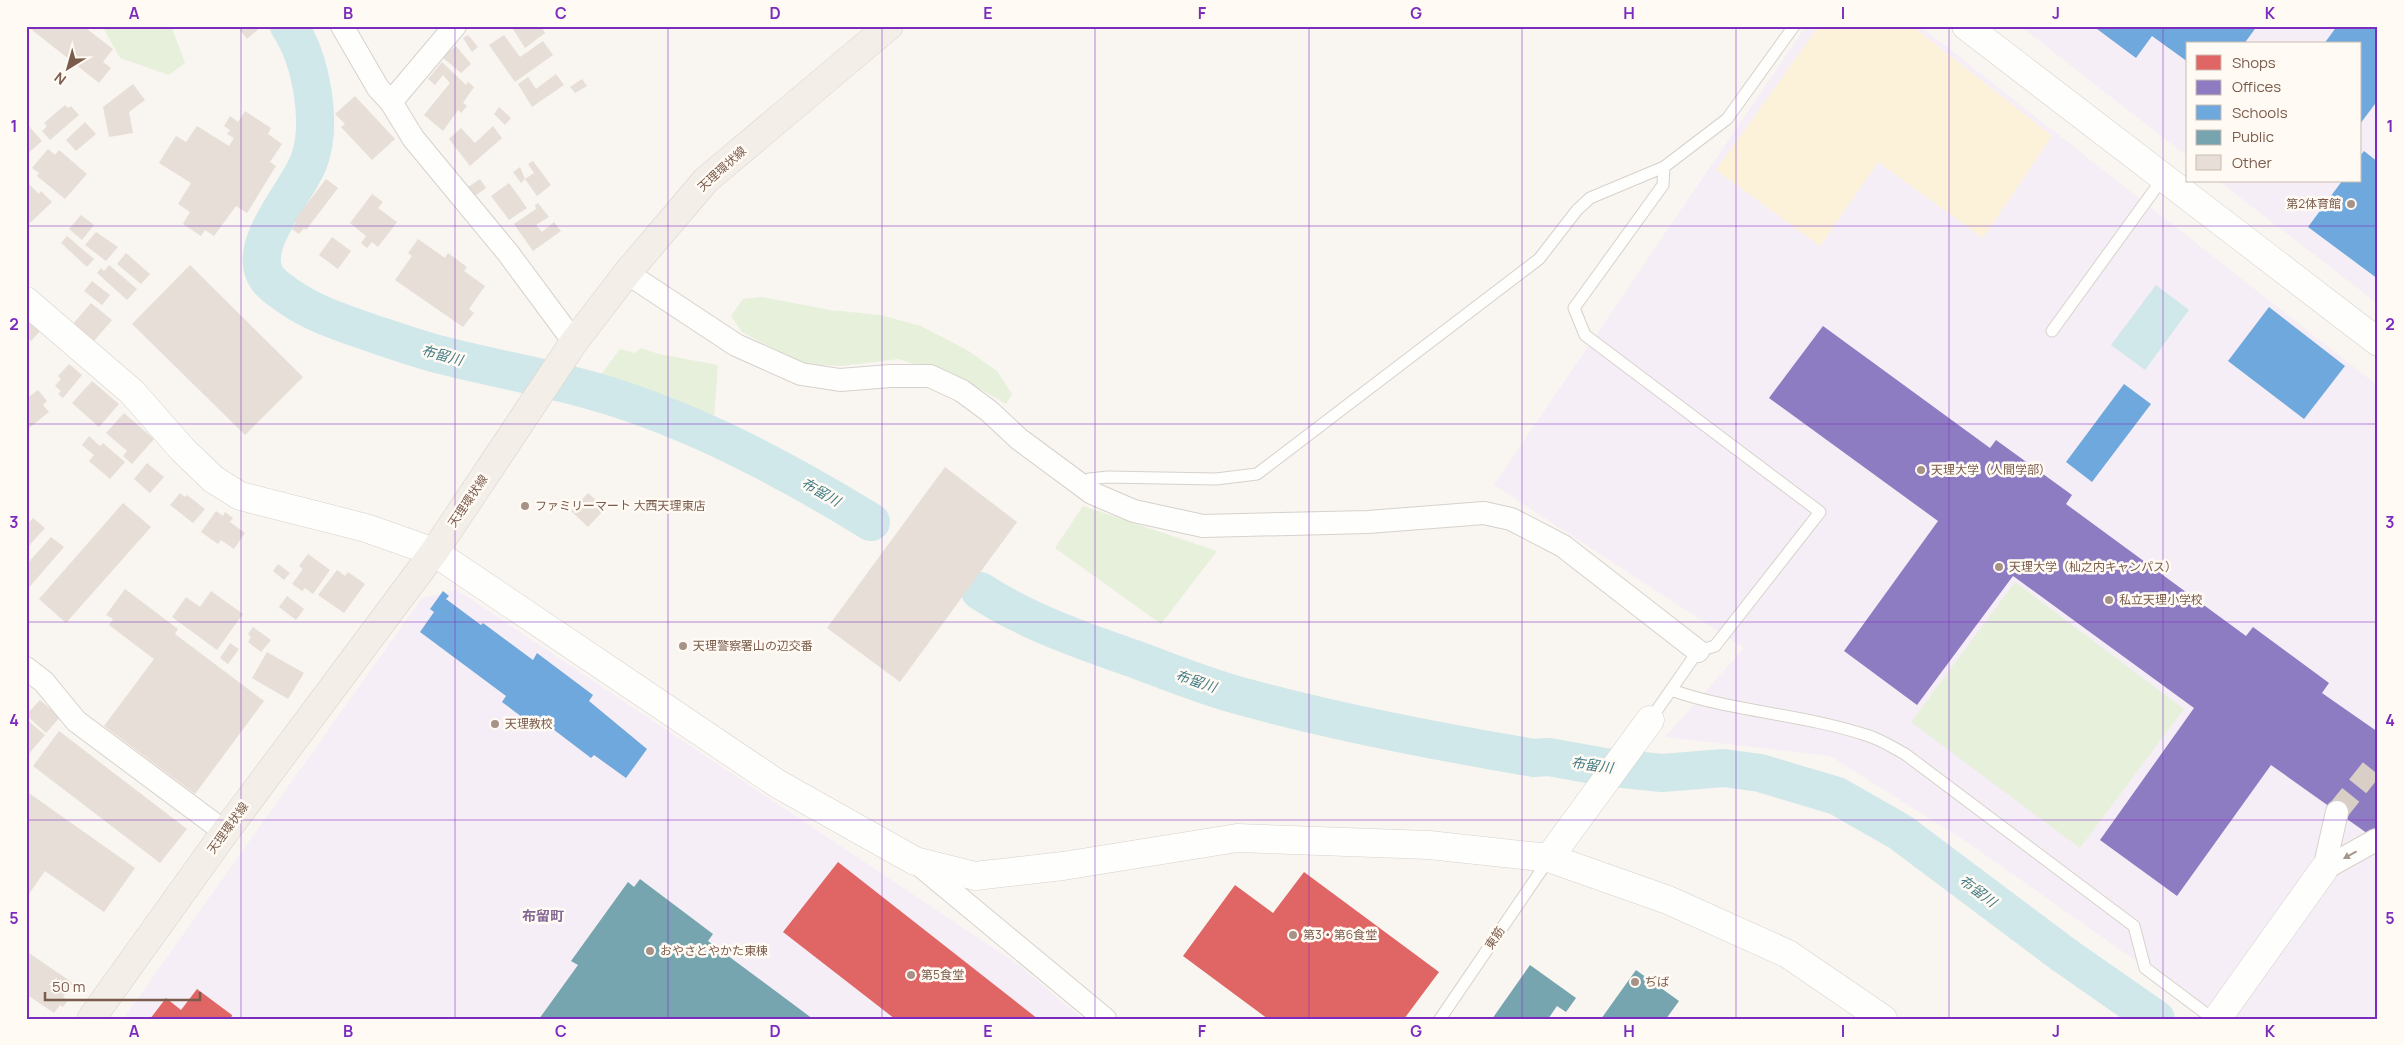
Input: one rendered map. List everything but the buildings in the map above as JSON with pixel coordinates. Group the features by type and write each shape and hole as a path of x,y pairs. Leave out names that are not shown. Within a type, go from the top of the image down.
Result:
{"main road":[{"name":"天理環状線","path":"91,1019 225,832 434,552 567,352 627,273 706,180 889,26"}],"street":[{"path":"342,26 378,88 391,102 413,138 508,253 567,352"},
{"path":"391,102 455,26"},
{"path":"1966,26 2378,342"},
{"path":"627,273 736,344 802,374 840,380 890,376 930,376 962,390 989,411 1019,439 1082,486 1092,493 1134,511 1203,526 1368,522 1484,513 1511,519 1563,546 1698,650"},
{"path":"26,301 132,392 182,449 213,479 240,496 366,528 434,552 778,784 914,861 1106,1019"},
{"path":"26,668 44,682 76,721 225,832"},
{"path":"1549,858 1650,720"},
{"path":"2217,1019 2324,869 2337,812"},
{"path":"914,861 975,876 1063,866 1236,838 1429,845 1549,858 1668,900 1788,954 1883,1019"},
{"path":"2324,869 2376,840"}],"lane":[{"path":"1082,486 1088,479 1108,477 1216,479 1257,474 1539,259 1577,210 1590,198 1664,167 1727,119 1794,26"},
{"path":"1650,720 1698,650 1715,646 1820,512 1585,335 1574,308 1663,185 1664,167"},
{"path":"2052,331 2163,178"},
{"path":"1671,690 1700,700 1822,722 1868,735 1905,754 2134,926 2145,968 2213,1019"},
{"name":"東筋","path":"1440,1019 1549,858"}],"shaded area":[{"name":"天理大学（杣之内キャンパス）","path":"1806,26 1920,26 2378,386 2378,1019 2218,1019 1967,842 1830,756 1665,737 1744,648 1494,485"},
{"path":"2020,26 2378,26 2378,304 2220,182 2362,182 2362,42 2186,42 2186,155"},
{"name":"天理教校","path":"457,590 1016,963 1083,1019 123,1019 422,598"}],"green space":[{"path":"102,26 171,26 185,63 169,75 120,58"},
{"path":"762,297 830,310 880,315 921,326 967,350 997,371 1012,394 1006,404 968,382 899,359 842,366 802,364 742,332 731,316 743,299"},
{"path":"641,348 659,354 718,365 713,432 594,384 620,349 635,353"},
{"path":"1083,506 1217,551 1161,624 1055,548"},
{"path":"2015,582 2184,709 2080,848 1911,722"}],"sand":[{"path":"1819,26 1912,26 2052,136 1983,238 1878,162 1820,246 1716,170"}],"water":[{"path":"2156,285 2189,310 2145,370 2111,345"}],"waterway":[{"name":"布留川","path":"289,26 297,40 309,73 315,110 315,129 309,161 276,219 263,250 262,265 267,278 274,285 309,309 377,335 430,352 593,391 683,423 747,452 871,522"},
{"name":"布留川","path":"980,591 1018,613 1079,639 1212,688 1310,714 1422,738 1534,758 1549,757 1604,767 1662,773 1724,768 1760,773 1837,796 1900,832 2064,955 2156,1019"}],"tunnel":[{"path":"2337,812 2378,761"}],"place":[{"name":"第2体育館","path":"2351,204"},
{"name":"天理大学（人間学部）","path":"1921,470"},
{"name":"ファミリーマート 大西天理東店","path":"525,506"},
{"name":"天理大学（杣之内キャンパス）","path":"1999,567"},
{"name":"私立天理小学校","path":"2109,600"},
{"name":"天理警察署山の辺交番","path":"683,646"},
{"name":"天理教校","path":"495,724"},
{"name":"第3・第6食堂","path":"1293,935"},
{"name":"おやさとやかた東棟","path":"650,951"},
{"name":"第5食堂","path":"911,975"},
{"name":"ぢば","path":"1635,982"}],"district":[{"name":"布留町","path":"543,916"}]}
